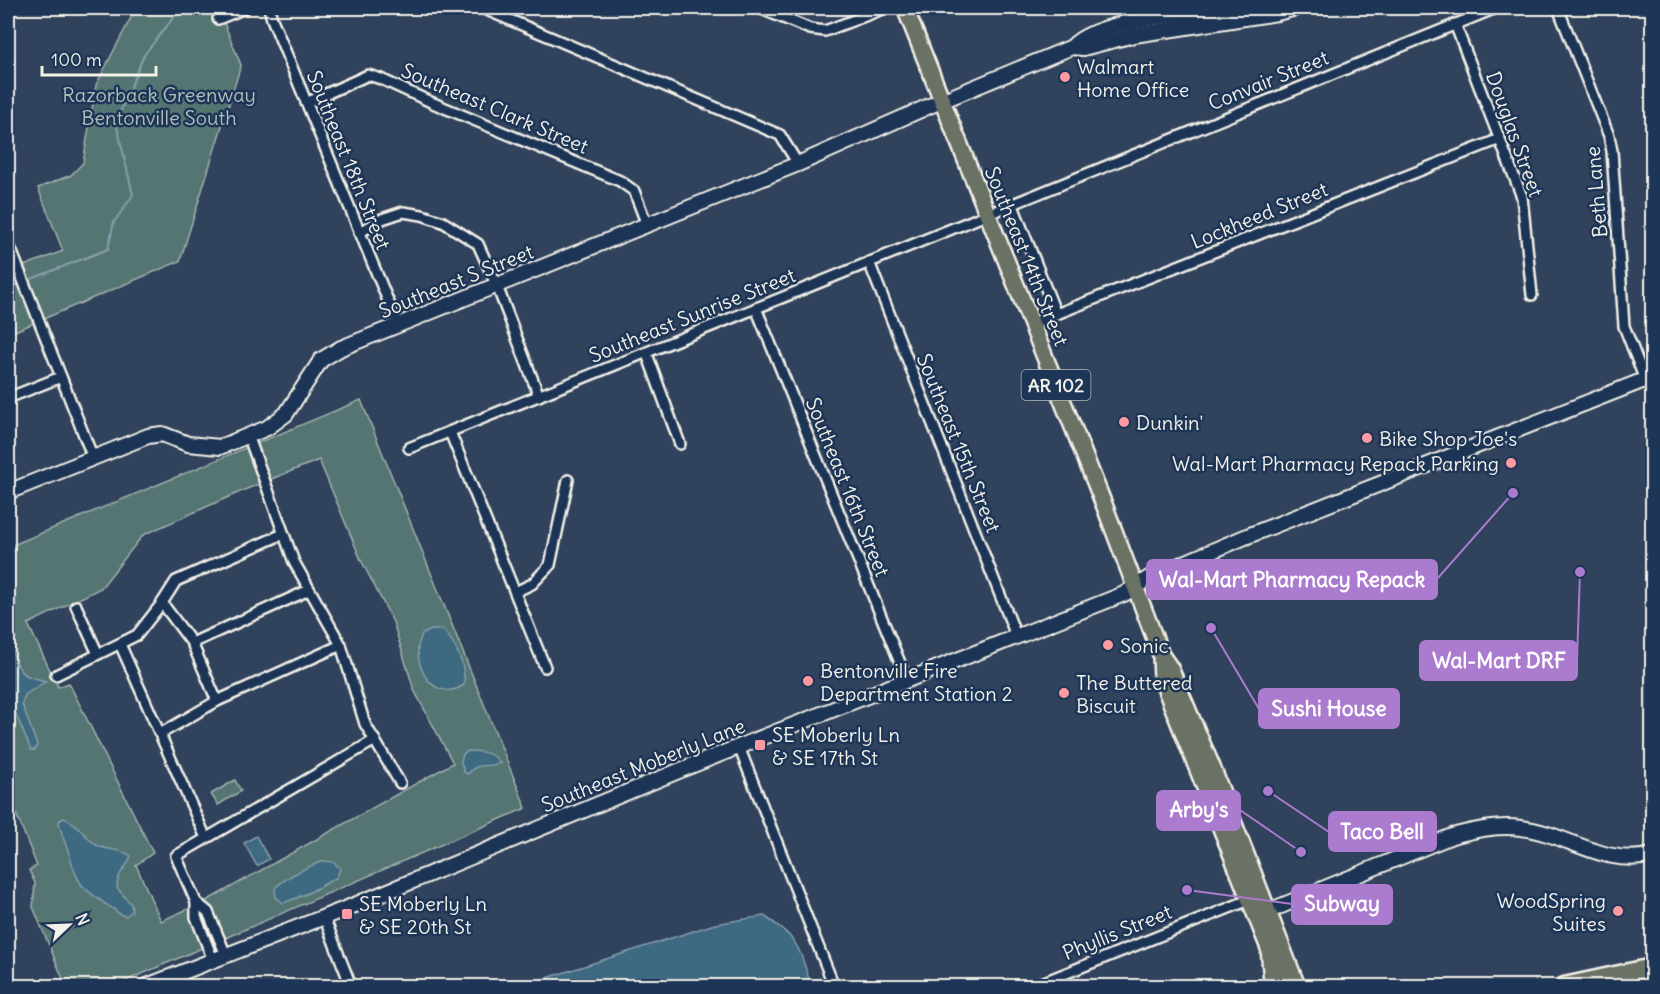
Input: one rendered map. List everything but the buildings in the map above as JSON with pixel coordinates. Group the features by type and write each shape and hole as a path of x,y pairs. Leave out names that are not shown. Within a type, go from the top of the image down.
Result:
{"highway":[{"path":"1270,954 1273,987"},
{"path":"1564,987 1653,967"}],"main road":[{"name":"Southeast 14th Street","path":"904,8 1161,655 1170,668 1262,914 1297,987"},
{"name":"Southeast 14th Street","path":"1161,655 1162,680 1249,900 1262,914 1270,954 1284,987"}],"street":[{"path":"218,19 245,8"},
{"name":"Southeast 18th Street","path":"269,8 398,325"},
{"path":"482,8 780,135 798,164"},
{"path":"759,8 810,29 825,32 886,8"},
{"path":"1072,47 1078,39 1088,34 1118,25 1247,8"},
{"path":"1072,47 1083,48 1134,35 1277,13 1296,8"},
{"name":"Convair Street","path":"987,213 1496,8"},
{"name":"Beth Lane","path":"1558,8 1609,136 1624,326 1649,378"},
{"name":"Douglas Street","path":"1455,24 1522,197 1532,296"},
{"name":"Southeast S Street","path":"8,492 147,436 162,434 188,444 220,447 267,428 286,414 321,360 341,348 798,164 1072,47"},
{"name":"Southeast Clark Street","path":"306,102 368,75 381,79 433,104 620,181 634,191 647,225"},
{"name":"Lockheed Street","path":"1031,324 1500,139"},
{"path":"1012,202 1056,314"},
{"path":"359,233 382,219 403,212 443,222 477,244 497,286 539,396"},
{"name":"Southeast Sunrise Street","path":"409,448 647,354 987,213"},
{"path":"8,242 93,458"},
{"name":"Southeast 15th Street","path":"869,262 1017,638"},
{"name":"Southeast 16th Street","path":"756,308 907,680"},
{"path":"647,354 680,444"},
{"path":"8,398 61,377"},
{"name":"Southeast Moberly Lane","path":"147,987 324,917 603,801 1017,638 1124,594 1149,578 1245,537 1649,378"},
{"path":"450,432 545,667"},
{"path":"249,435 294,562 341,645 365,724 400,783"},
{"path":"515,592 532,584 550,565 568,480"},
{"path":"56,675 142,631 176,581 283,534"},
{"path":"192,643 309,590"},
{"path":"162,603 192,643 217,701"},
{"path":"76,606 98,654"},
{"path":"120,644 206,838"},
{"path":"160,734 217,701 341,645"},
{"path":"219,958 196,917 196,902 176,856 375,740"},
{"path":"740,747 834,987"},
{"path":"1262,914 1452,836 1485,827 1522,828 1610,857 1643,858 1653,855"},
{"name":"Phyllis Street","path":"1034,987 1249,900"},
{"path":"324,917 351,987"}],"green space":[{"name":"Razorback Greenway Bentonville South","path":"136,8 218,8 241,65 180,261 8,334 8,272 63,251 38,188 71,175 83,163 96,85"},
{"path":"361,400 526,808 114,986 66,986 33,907 35,883 29,870 37,866 8,793 8,547","holes":["319,460 361,560 393,622 414,690 453,763 208,900 161,921 136,865 153,853 69,683 58,687 28,624 101,588 143,535"]},
{"path":"235,780 241,791 218,805 211,794"}],"water":[{"path":"432,630 443,630 456,648 462,662 464,685 445,690 437,688 425,676 421,667 418,646 422,634"},
{"path":"8,643 21,672 46,681 25,695 22,704 37,745 35,750 31,750 8,696"},
{"path":"468,751 490,754 500,763 476,767 468,774 464,772 461,762 463,754"},
{"path":"64,818 98,846 131,856 117,883 117,888 131,904 132,911 126,916 119,914 99,900 85,888 77,877 60,828 59,821"},
{"path":"256,836 269,859 257,866 244,843"},
{"path":"323,861 333,862 340,868 337,877 310,892 283,903 276,897 275,888 280,883"},
{"path":"764,916 792,938 804,962 811,986 522,986 715,924"}],"waterway":[{"path":"26,281 108,249 114,222 133,195 116,122 144,55 181,8"},
{"path":"8,288 20,283"}],"place":[{"name":"Walmart Home Office","path":"1065,77"},
{"name":"Dunkin'","path":"1124,422"},
{"name":"Bike Shop Joe's","path":"1367,438"},
{"name":"Wal-Mart Pharmacy Repack Parking","path":"1511,463"},
{"name":"Wal-Mart Pharmacy Repack","path":"1513,493"},
{"name":"Wal-Mart DRF","path":"1580,572"},
{"name":"Sushi House","path":"1211,628"},
{"name":"Sonic","path":"1108,645"},
{"name":"Bentonville Fire Department Station 2","path":"808,681"},
{"name":"The Buttered Biscuit","path":"1064,693"},
{"name":"SE Moberly Ln & SE 17th St","path":"760,745"},
{"name":"Taco Bell","path":"1268,791"},
{"name":"Arby's","path":"1301,852"},
{"name":"Subway","path":"1187,890"},
{"name":"WoodSpring Suites","path":"1618,911"},
{"name":"SE Moberly Ln & SE 20th St","path":"347,914"}]}
